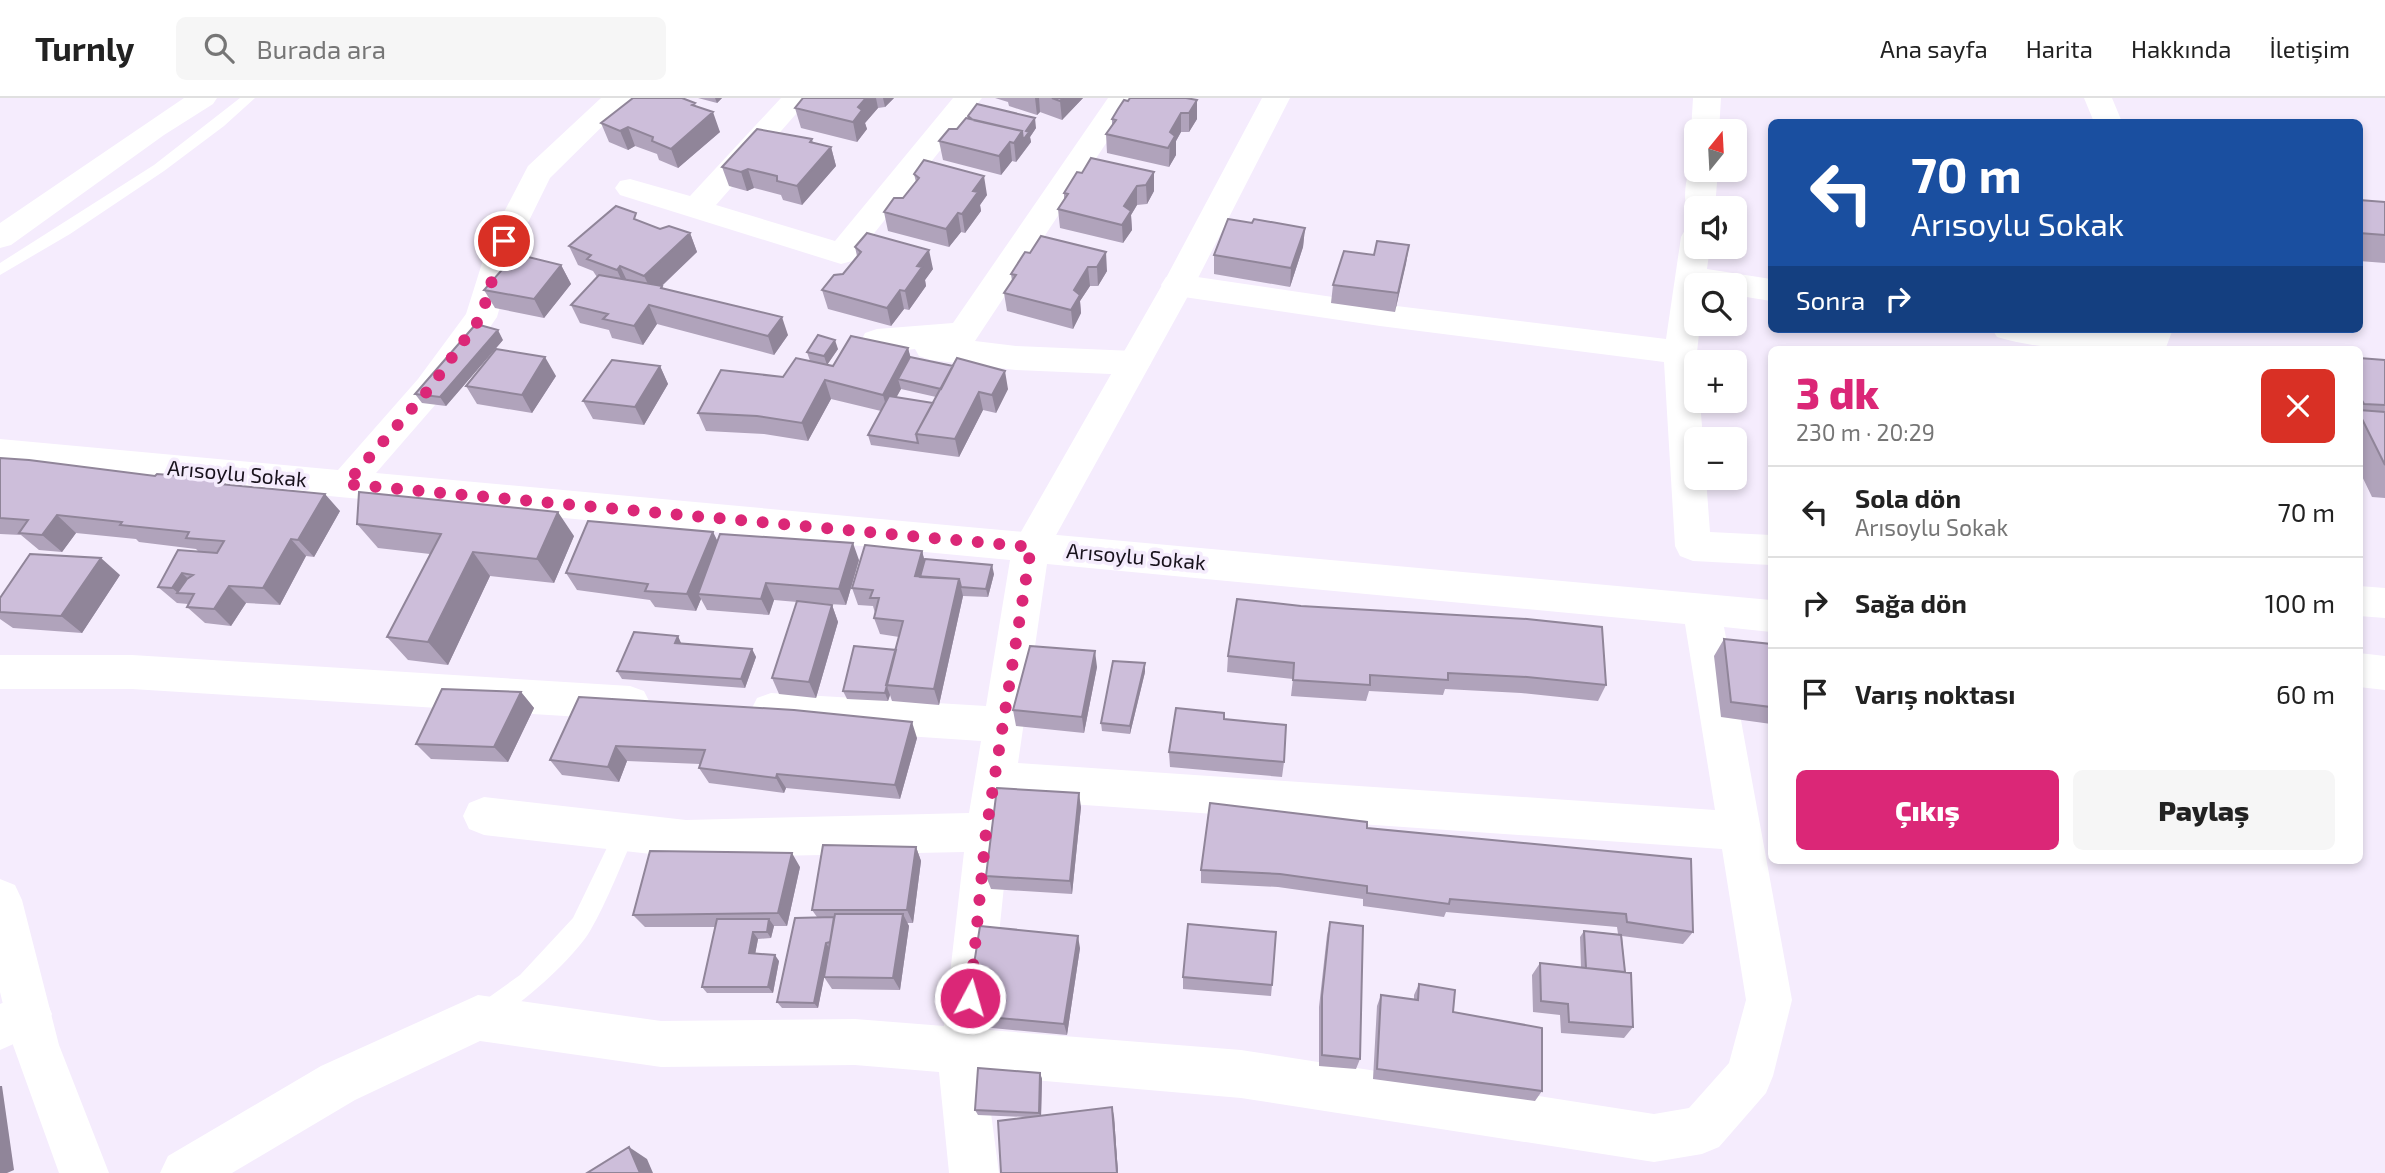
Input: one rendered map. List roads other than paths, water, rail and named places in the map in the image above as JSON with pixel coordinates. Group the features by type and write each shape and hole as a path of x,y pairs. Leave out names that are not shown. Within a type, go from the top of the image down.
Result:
{"street":[{"path":"0,238 154,129 203,98"},
{"path":"346,484 430,388 481,317 504,241 538,173 617,98"},
{"path":"696,208 796,98"},
{"path":"629,188 841,254 968,98"},
{"path":"1122,98 963,334 877,341 1016,358 1134,363"},
{"path":"974,1173 962,1075 964,1052 986,832 1031,547 1177,285 1276,98"},
{"path":"1706,119 1707,98"},
{"path":"2098,98 2107,119"},
{"path":"1177,285 1380,315 1680,352"},
{"path":"1747,286 1768,290"},
{"path":"1684,322 1680,352 1693,546 1768,550"},
{"path":"2033,333 2102,344 2152,344 2156,333"},
{"name":"Arısoylu Sokak","path":"0,452 1768,615"},
{"path":"2363,601 2385,603"},
{"path":"185,1173 338,1083 478,1018 661,1044 855,1042 1241,1074 1654,1138 1702,1130 1749,1076 1769,1000 1702,609"},
{"path":"2363,670 2385,673"},
{"path":"0,672 131,672 666,705"},
{"path":"735,708 1003,725"},
{"path":"995,780 1740,831"},
{"path":"484,816 686,839 986,832"},
{"path":"0,900 15,1021 36,1045 84,1173"}],"lane":[{"path":"0,270 92,214 211,131 248,98"},
{"path":"478,1018 528,983 582,925 625,832"}]}
